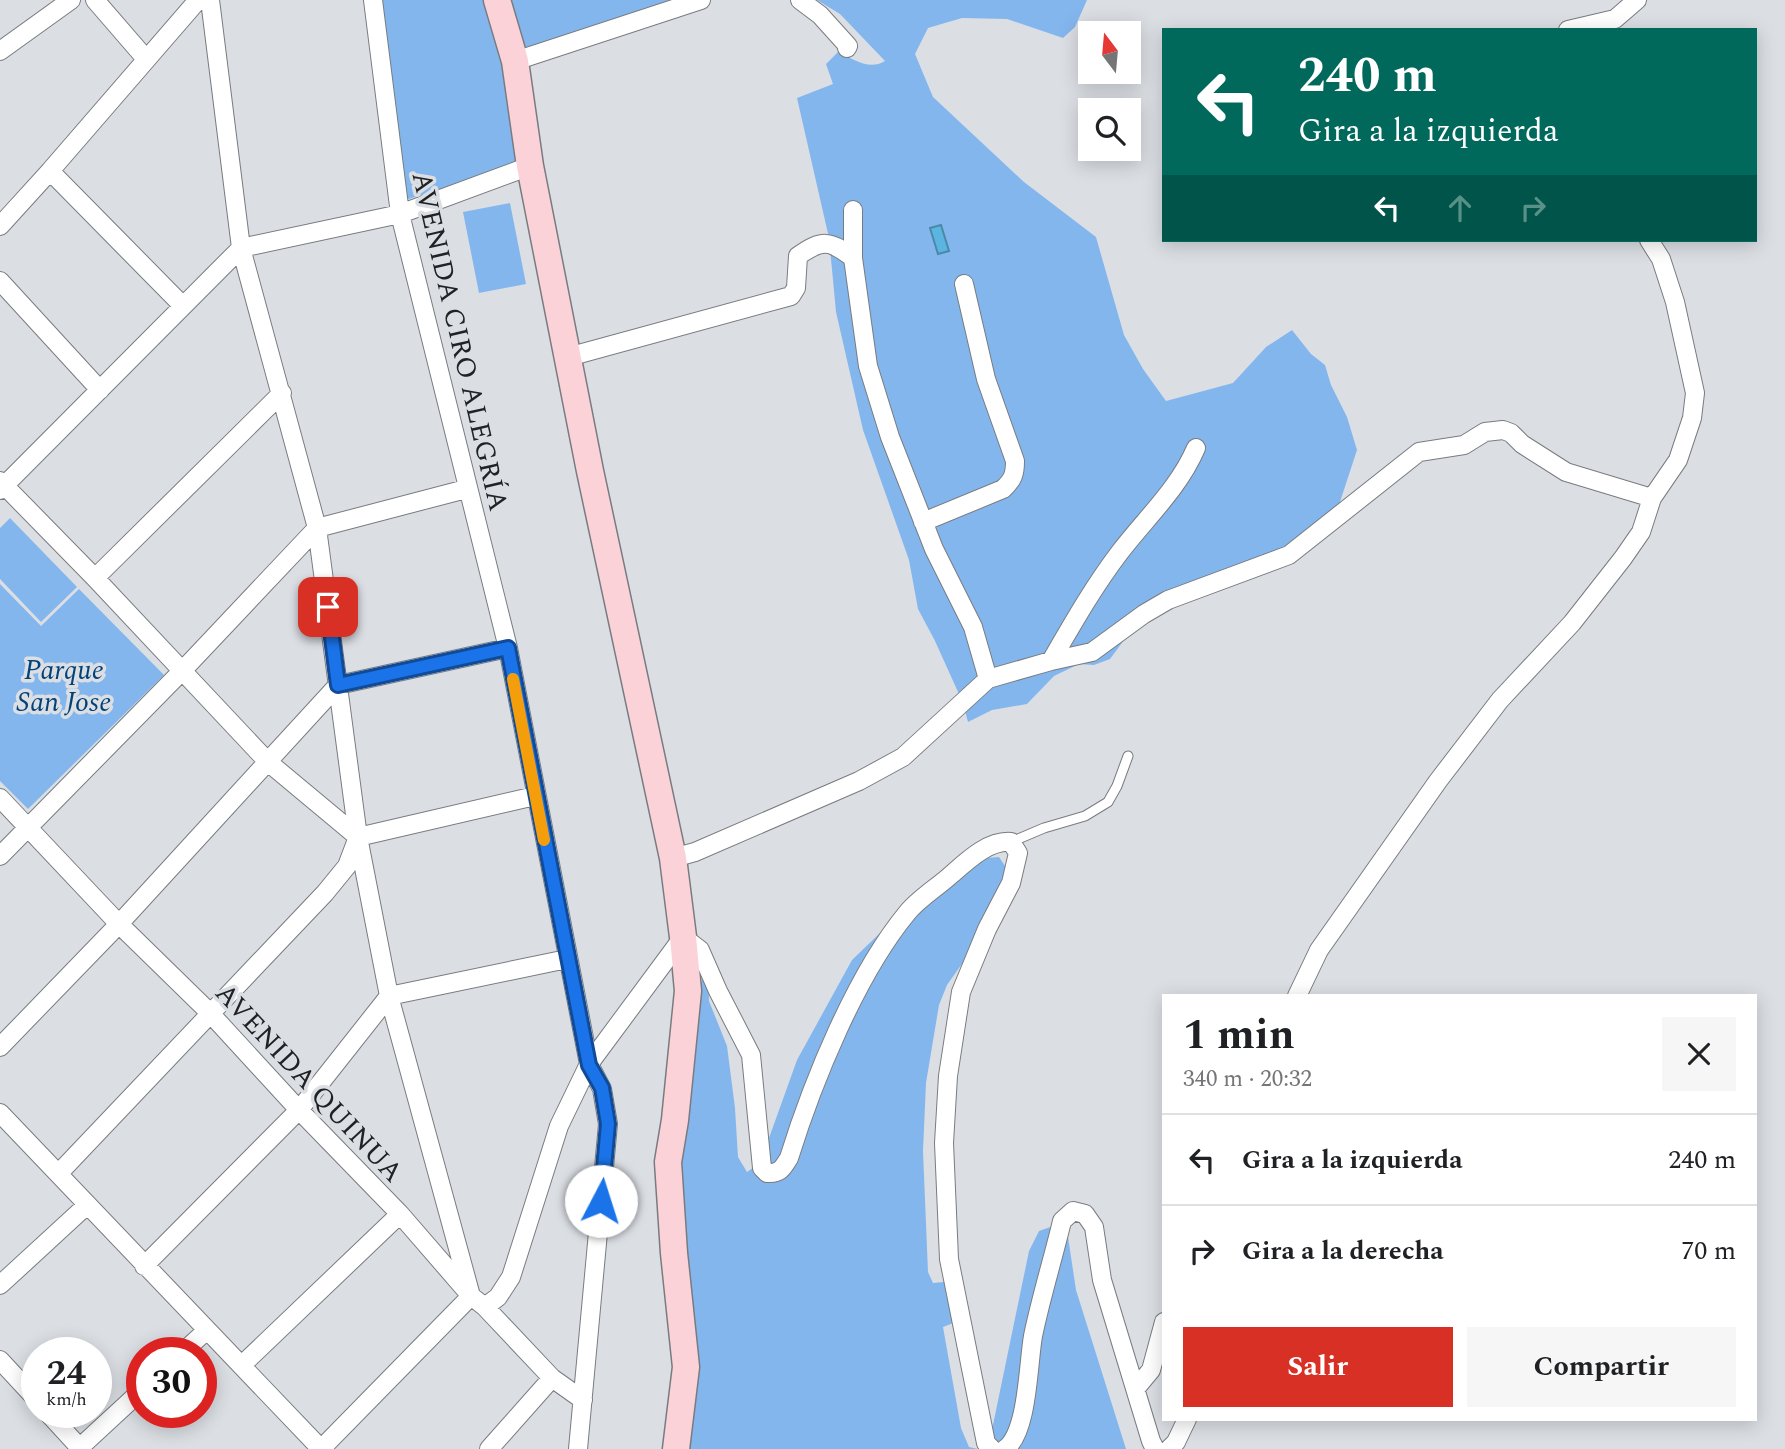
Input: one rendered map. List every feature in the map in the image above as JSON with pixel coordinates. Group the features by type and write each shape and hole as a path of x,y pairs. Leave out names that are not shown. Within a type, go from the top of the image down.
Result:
{"street":[{"path":"0,51 71,0"},
{"path":"95,0 146,60"},
{"path":"0,226 51,171 198,0"},
{"path":"0,1113 321,1449 471,1296 389,996 358,837 317,528 241,248 210,0"},
{"name":"AVENIDA CIRO ALEGRÍA","path":"373,0 400,214 466,489 508,648 589,1065 602,1088 608,1124 578,1449"},
{"path":"497,0 515,61 530,166 590,471 673,858 683,937 688,991 668,1163 686,1367 677,1449"},
{"path":"515,61 701,0"},
{"path":"800,0 820,15 847,48"},
{"path":"1577,28 1615,19 1637,0"},
{"path":"358,837 268,762 95,578 2,486 241,248 400,214 530,166"},
{"path":"51,171 183,306"},
{"path":"853,210 853,258 868,366 890,437 923,522 973,627 988,679"},
{"path":"1298,994 1320,950 1438,781 1500,700 1572,623 1623,558 1641,532 1652,498 1678,460 1692,418 1695,393 1675,302 1661,259 1650,242"},
{"path":"568,357 791,296 796,288 798,256 820,244 833,244 853,258"},
{"path":"0,281 100,390"},
{"path":"923,522 1003,489 1011,482 1015,472 1015,461 986,379 964,284"},
{"path":"95,578 282,393"},
{"path":"673,858 695,852 859,781 903,757 988,679 1091,652 1168,600 1289,555 1410,457 1427,450 1464,445 1485,432 1496,430 1511,433 1522,444 1566,472 1652,498"},
{"path":"1051,661 1079,611 1106,571 1181,477 1196,448"},
{"path":"0,856 183,671 317,528 466,489"},
{"path":"0,1047 119,924 338,685 508,648"},
{"path":"358,837 535,796"},
{"name":"AVENIDA QUINUA","path":"0,798 119,924 209,1012 400,1214 471,1296 485,1307 552,1378 583,1400"},
{"path":"59,1173 325,892 347,866 358,837"},
{"path":"683,937 699,950 751,1055 762,1168 767,1173 774,1174 783,1169 789,1158 829,1054 883,946 909,910 970,859 1003,841 1012,842 1018,853 1011,883 987,929 959,1003 948,1076 944,1143 949,1259 986,1443 992,1449"},
{"path":"485,1307 498,1297 511,1277 559,1126 589,1065 683,937"},
{"path":"144,1266 299,1110 389,996 567,959"},
{"path":"0,1285 87,1205"},
{"path":"1005,1449 1012,1443 1022,1409 1033,1338 1062,1221 1073,1211 1085,1214 1094,1227 1102,1280 1150,1441 1155,1449"},
{"path":"242,1365 400,1214"},
{"path":"1136,1388 1151,1370 1162,1329"},
{"path":"199,1337 207,1330"},
{"path":"0,1360 21,1383"},
{"path":"489,1449 552,1378"},
{"path":"61,1428 79,1449 126,1405"},
{"path":"1169,1449 1176,1442 1186,1421"}],"lane":[{"path":"1012,842 1044,828 1085,816 1108,802 1128,756"}],"green space":[{"path":"376,0 679,0 580,36 512,50 543,159 405,200"},
{"path":"817,0 1087,0 1075,27 1063,38 1007,19 962,18 928,28 915,54 933,97 1024,182 1096,237 1124,335 1143,369 1166,401 1233,383 1266,347 1292,330 1311,354 1325,365 1331,385 1347,417 1357,450 1336,514 1308,542 1218,584 1130,632 1110,659 1094,665 1079,664 1054,676 1027,704 992,710 968,722 963,703 918,609 909,560 863,430 836,312 829,238 797,98 833,84 826,64 838,52 867,64 885,61 840,14"},
{"path":"510,203 526,284 479,293 463,212"},
{"path":"10,518 77,587 41,622 0,579 0,528"},
{"name":"Parque San Jose","path":"0,584 41,626 79,589 164,675 28,809 0,781"},
{"path":"999,857 1009,872 969,954 947,985 939,1005 926,1083 923,1151 928,1272 933,1283 944,1282 956,1286 956,1322 943,1327 961,1428 969,1447 978,1449 687,1449 680,1171 694,998 708,967 709,1001 727,1046 738,1157 747,1172 760,1163 797,1060 852,960 937,878 972,859"},
{"path":"1056,1225 1067,1230 1076,1290 1126,1449 988,1449 1029,1251 1039,1231"}],"shaded area":[{"path":"941,225 949,251 938,254 930,228"}],"slow traffic":[{"path":"513,679 544,840"}],"route":[{"path":"328,607 338,685 508,648 589,1065 602,1088 608,1124 601,1201"}]}
